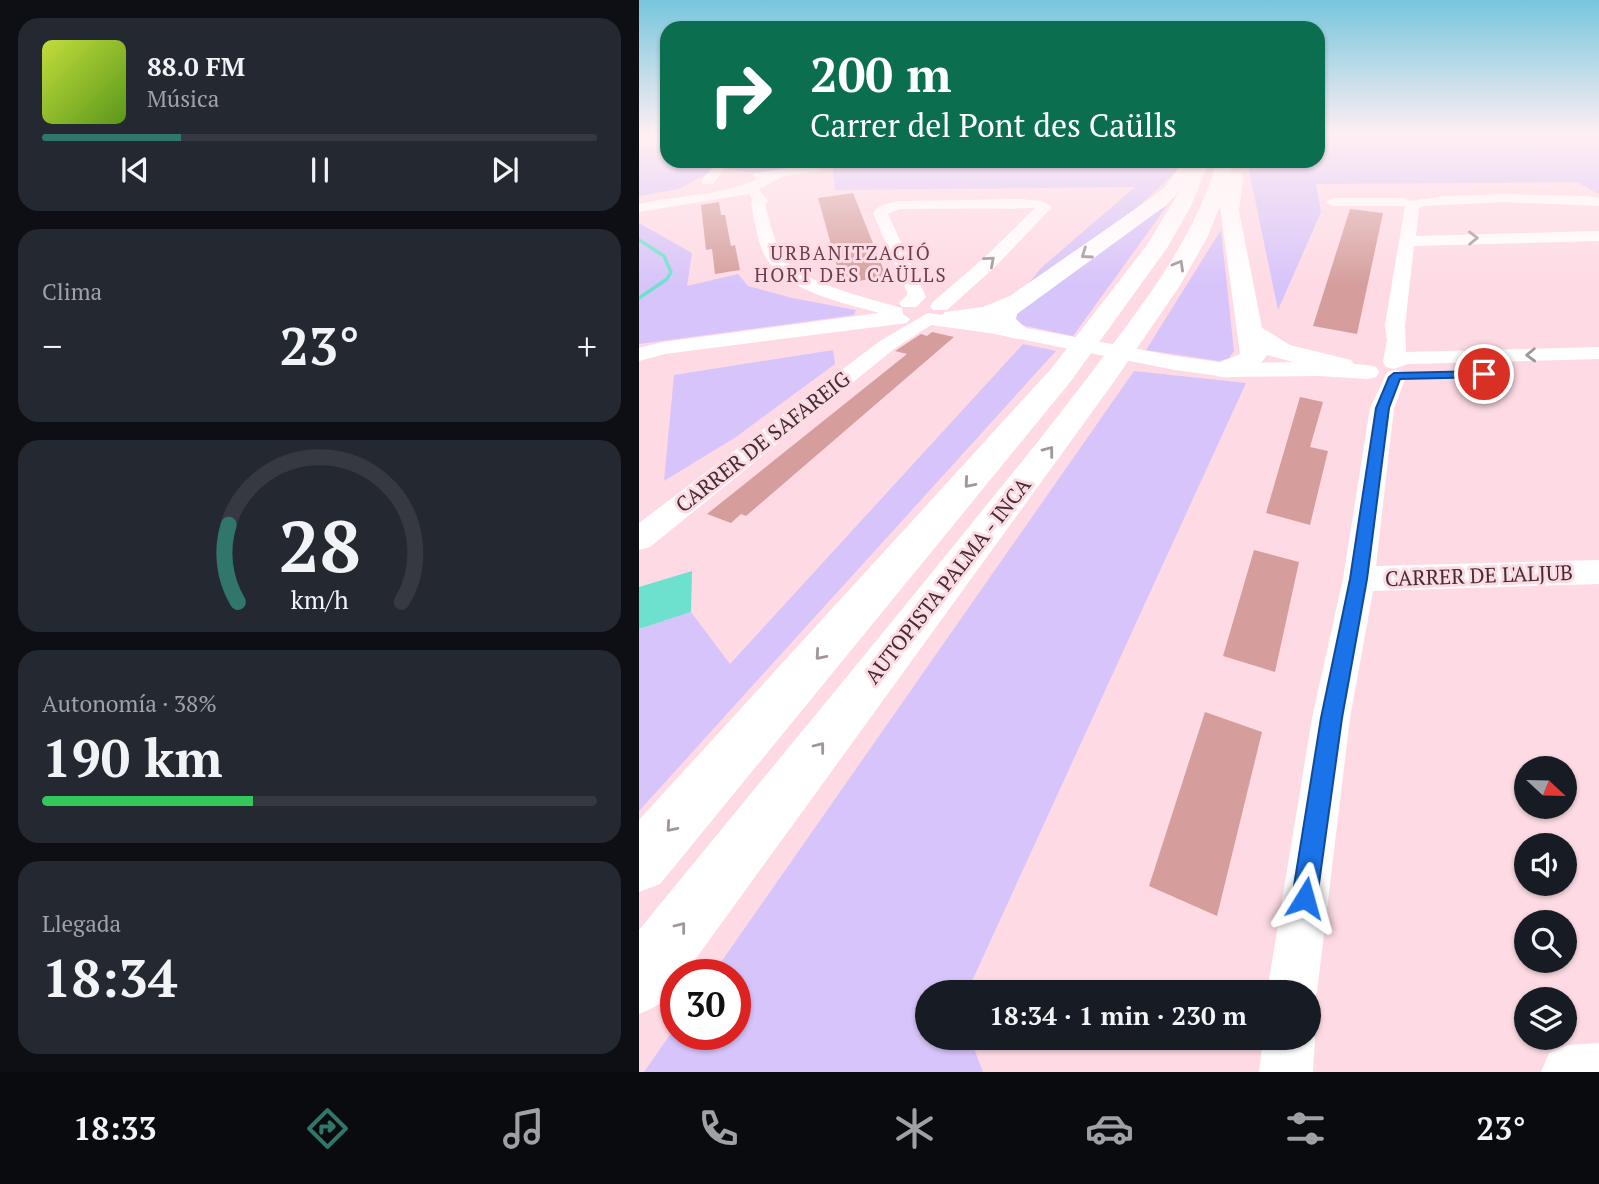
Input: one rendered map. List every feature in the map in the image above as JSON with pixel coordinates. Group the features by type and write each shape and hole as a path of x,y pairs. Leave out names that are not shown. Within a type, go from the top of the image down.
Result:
{"highway":[{"path":"1024,334 1006,325 1003,316 1020,300 1164,197 1175,185"},
{"name":"AUTOPISTA PALMA - INCA","path":"639,863 1061,375 1118,302 1163,236 1192,185"},
{"name":"AUTOPISTA PALMA - INCA","path":"639,981 1019,490 1128,342 1200,229 1219,185"},
{"path":"1226,370 1241,366 1252,359 1255,350 1249,331 1229,211 1233,185"},
{"path":"938,314 987,314 1020,300"},
{"path":"1249,331 1266,345 1298,357 1371,373"}],"street":[{"path":"702,189 705,185"},
{"path":"639,208 675,200 702,189 732,185"},
{"path":"702,189 750,199 747,185"},
{"path":"748,185 769,246 779,265 808,285 899,313"},
{"path":"869,194 876,206 883,209 880,213 916,292 917,297 899,313"},
{"path":"1294,980 1331,718 1359,579 1371,373 1397,340 1395,325 1411,207 1421,201 1578,198 1599,202"},
{"path":"1333,202 1403,202"},
{"name":"CARRER DE SAFAREIG","path":"639,539 887,345 938,314 943,301 991,261 1045,207 1030,203 900,205 883,209"},
{"path":"1405,243 1423,239 1599,236"},
{"path":"639,355 663,348 899,313 931,301 938,314 989,327 1175,363 1226,370 1371,373 1599,372"},
{"name":"CARRER DE SAFAREIG","path":"887,345 906,326 899,313"},
{"path":"1371,373 1405,358 1599,353"},
{"name":"CARRER DE L'ALJUB","path":"1359,579 1599,572"},
{"path":"1286,1072 1287,1050"},
{"path":"1568,1072 1599,1070"}],"shaded area":[{"path":"639,185 686,185 679,189 639,196"},
{"path":"834,185 1162,185 1129,214 1024,289 1041,268 1135,187 835,190"},
{"path":"1252,185 1316,185 1321,212 1278,310"},
{"path":"1583,185 1599,185 1599,194"},
{"path":"1167,206 1073,336 1016,324 1014,314 1137,222"},
{"path":"639,223 692,253 687,286 738,274 748,286 792,298 856,310 854,315 639,344"},
{"path":"1221,230 1234,351 1229,358 1219,361 1146,350"},
{"path":"1023,344 1056,351 639,811 639,629 691,612 730,664"},
{"path":"833,350 835,364 736,437 664,481 674,375"},
{"path":"1134,371 1246,383 972,980 915,980 915,1050 975,1050 983,1072 644,1072 660,1049 751,1050 751,959 723,959"},
{"path":"692,571 691,612 639,629 639,587"}],"building":[{"path":"853,193 886,276 842,284 818,198"},
{"path":"719,202 721,215 725,215 731,246 735,245 740,270 715,274 712,249 706,250 701,205"},
{"path":"1350,209 1383,213 1357,334 1313,326"},
{"path":"932,332 954,337 746,516 741,514 731,523 707,514 907,354 895,351 921,334 927,336"},
{"path":"1300,397 1323,402 1310,447 1328,451 1310,525 1266,513"},
{"path":"1254,550 1299,562 1275,672 1223,656"},
{"path":"1205,712 1262,732 1217,916 1149,886"}],"waterway":[{"path":"639,240 664,256 671,272 667,279 639,298"}],"district":[{"name":"URBANITZACIÓ HORT DES CAÜLLS","path":"851,264"}],"route":[{"path":"1305,898 1331,718 1359,579 1382,408 1395,377 1484,374"}]}
